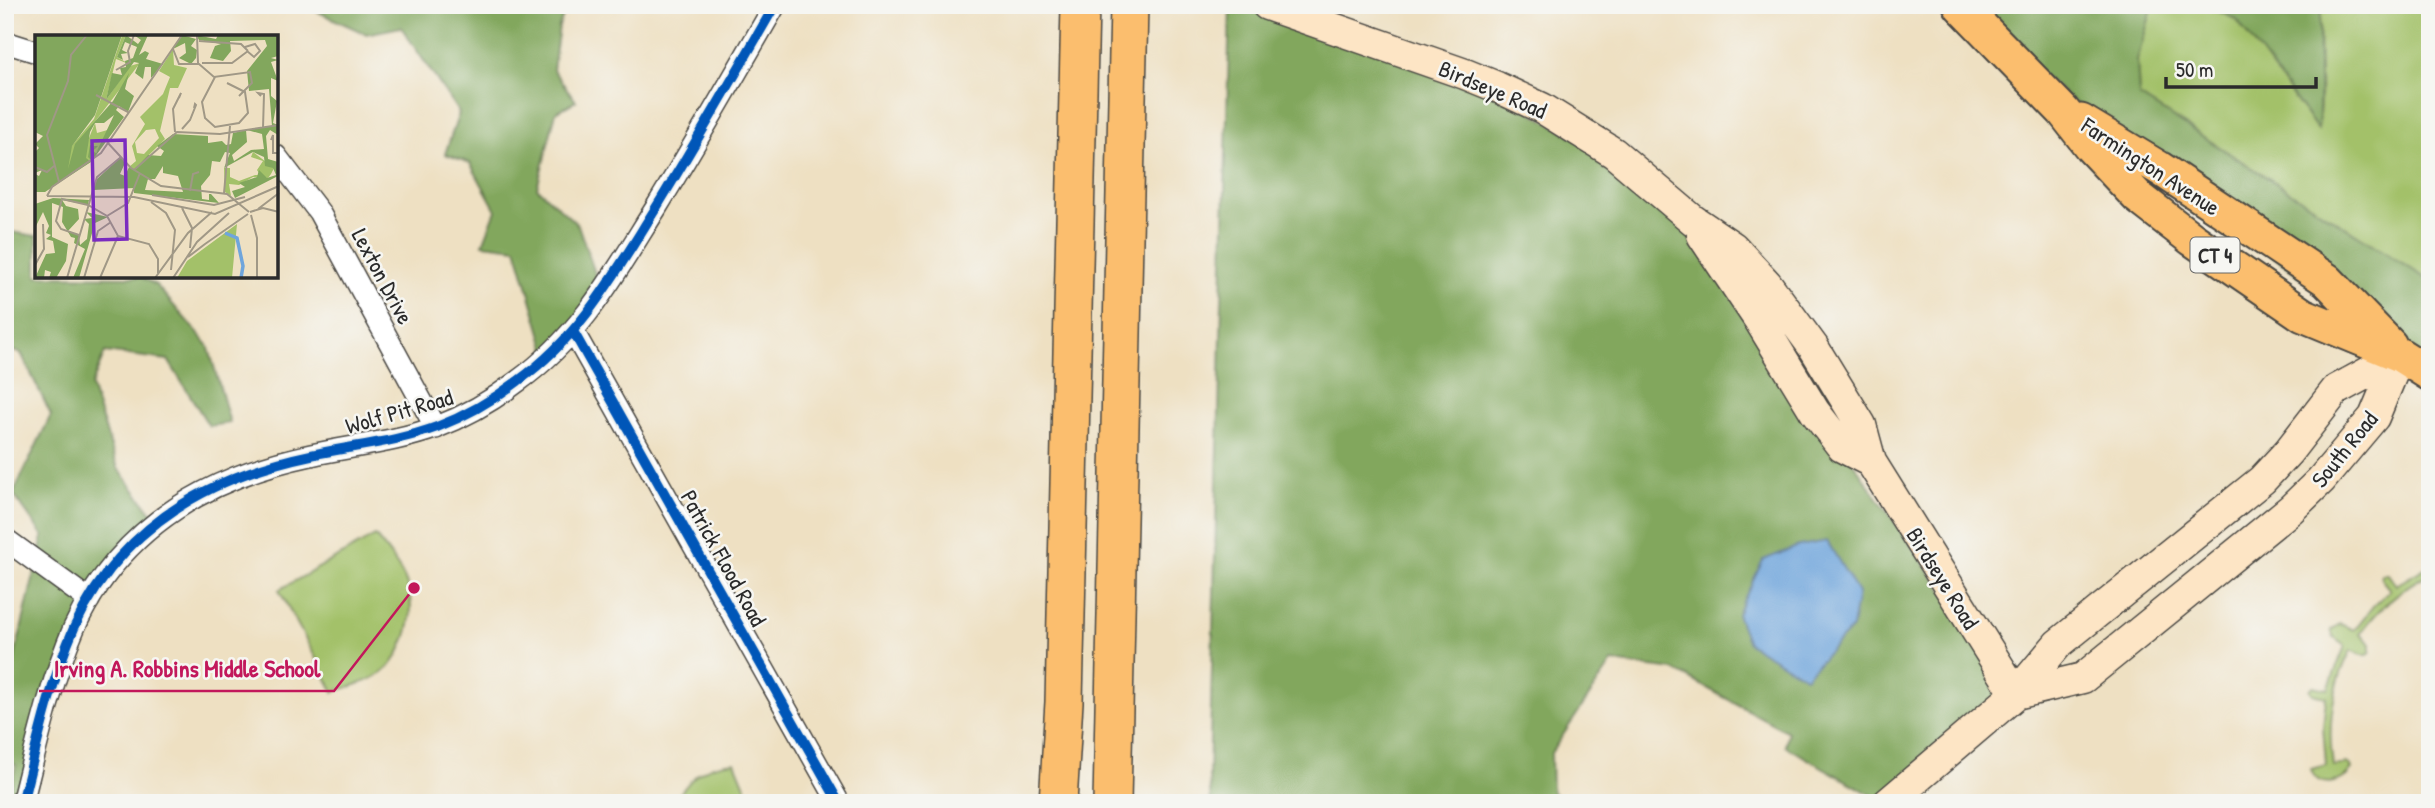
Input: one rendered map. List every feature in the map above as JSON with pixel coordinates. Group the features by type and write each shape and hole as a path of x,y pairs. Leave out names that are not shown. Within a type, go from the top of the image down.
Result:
{"highway":[{"path":"1058,803 1064,702 1080,5"},
{"path":"1112,803 1129,12"}],"main road":[{"name":"Birdseye Road","path":"1267,5 1465,74 1542,108 1614,153 1693,220 1733,247 1767,284 1814,348 1861,425 1871,462 2016,694"},
{"name":"Farmington Avenue","path":"1960,5 2063,111 2091,147 2138,197 2192,239 2303,315 2400,355 2430,374"},
{"name":"South Road","path":"1888,803 2016,694 2058,644 2262,480 2288,452 2336,390 2400,355"},
{"name":"South Road","path":"2016,694 2083,678 2291,509 2321,480 2374,416 2400,355"}],"street":[{"name":"Wolf Pit Road","path":"22,803 60,667 89,600 131,545 183,503 213,485 271,464 436,428 492,400 521,379 574,333 631,248 775,5"},
{"path":"5,42 35,51"},
{"name":"Lexton Drive","path":"278,159 319,212 436,428"},
{"name":"Patrick Flood Road","path":"574,333 839,803"},
{"path":"5,539 89,600"}],"green space":[{"path":"303,5 568,5 559,26 553,70 576,101 556,112 537,188 578,225 602,293 548,357 516,248 483,244 496,210 470,163 445,154 459,113 401,27 366,34"},
{"path":"1230,5 1267,5 1465,74 1650,181 2016,694 1886,803 1785,746 1788,732 1674,670 1612,662 1551,753 1552,791 1562,803 1211,803 1209,777"},
{"path":"1960,5 2153,5 2137,60 2139,96 2430,281 2430,374 2127,147"},
{"path":"2153,5 2203,5 2236,19 2317,129 2322,5 2430,5 2430,281 2139,96 2137,60"},
{"path":"2203,5 2322,5 2318,130 2236,19"},
{"path":"5,231 35,236 35,278 143,278 156,285 208,345 230,423 209,426 168,360 105,352 91,386 118,468 158,521 89,600 22,803 6,803 16,765 5,759 5,680 10,677 43,536 13,494 51,415 21,353 5,350"},
{"path":"375,536 401,571 410,596 411,609 405,639 389,668 367,681 334,692 279,590"},
{"path":"2430,565 2430,573 2391,599 2360,634 2371,644 2368,655 2351,650 2335,692 2331,736 2333,766 2349,764 2352,768 2337,781 2331,783 2319,780 2311,769 2326,765 2323,727 2326,697 2313,694 2310,690 2313,686 2328,689 2345,646 2334,638 2331,630 2340,624 2354,630 2390,590 2381,579 2382,574 2388,574 2396,585"},
{"path":"735,762 752,803 673,803 692,779 706,769"}],"water":[{"path":"1827,541 1858,593 1852,628 1805,677 1748,643 1737,614 1763,560 1799,546"}],"cycle path":[{"path":"22,803 65,649 93,593 116,562 142,535 170,512 236,477 311,455 390,440 437,427 489,401 541,363 561,344 596,302 656,208 775,5"},
{"path":"574,333 839,803"}],"place":[{"name":"Irving A. Robbins Middle School","path":"414,588"}]}
